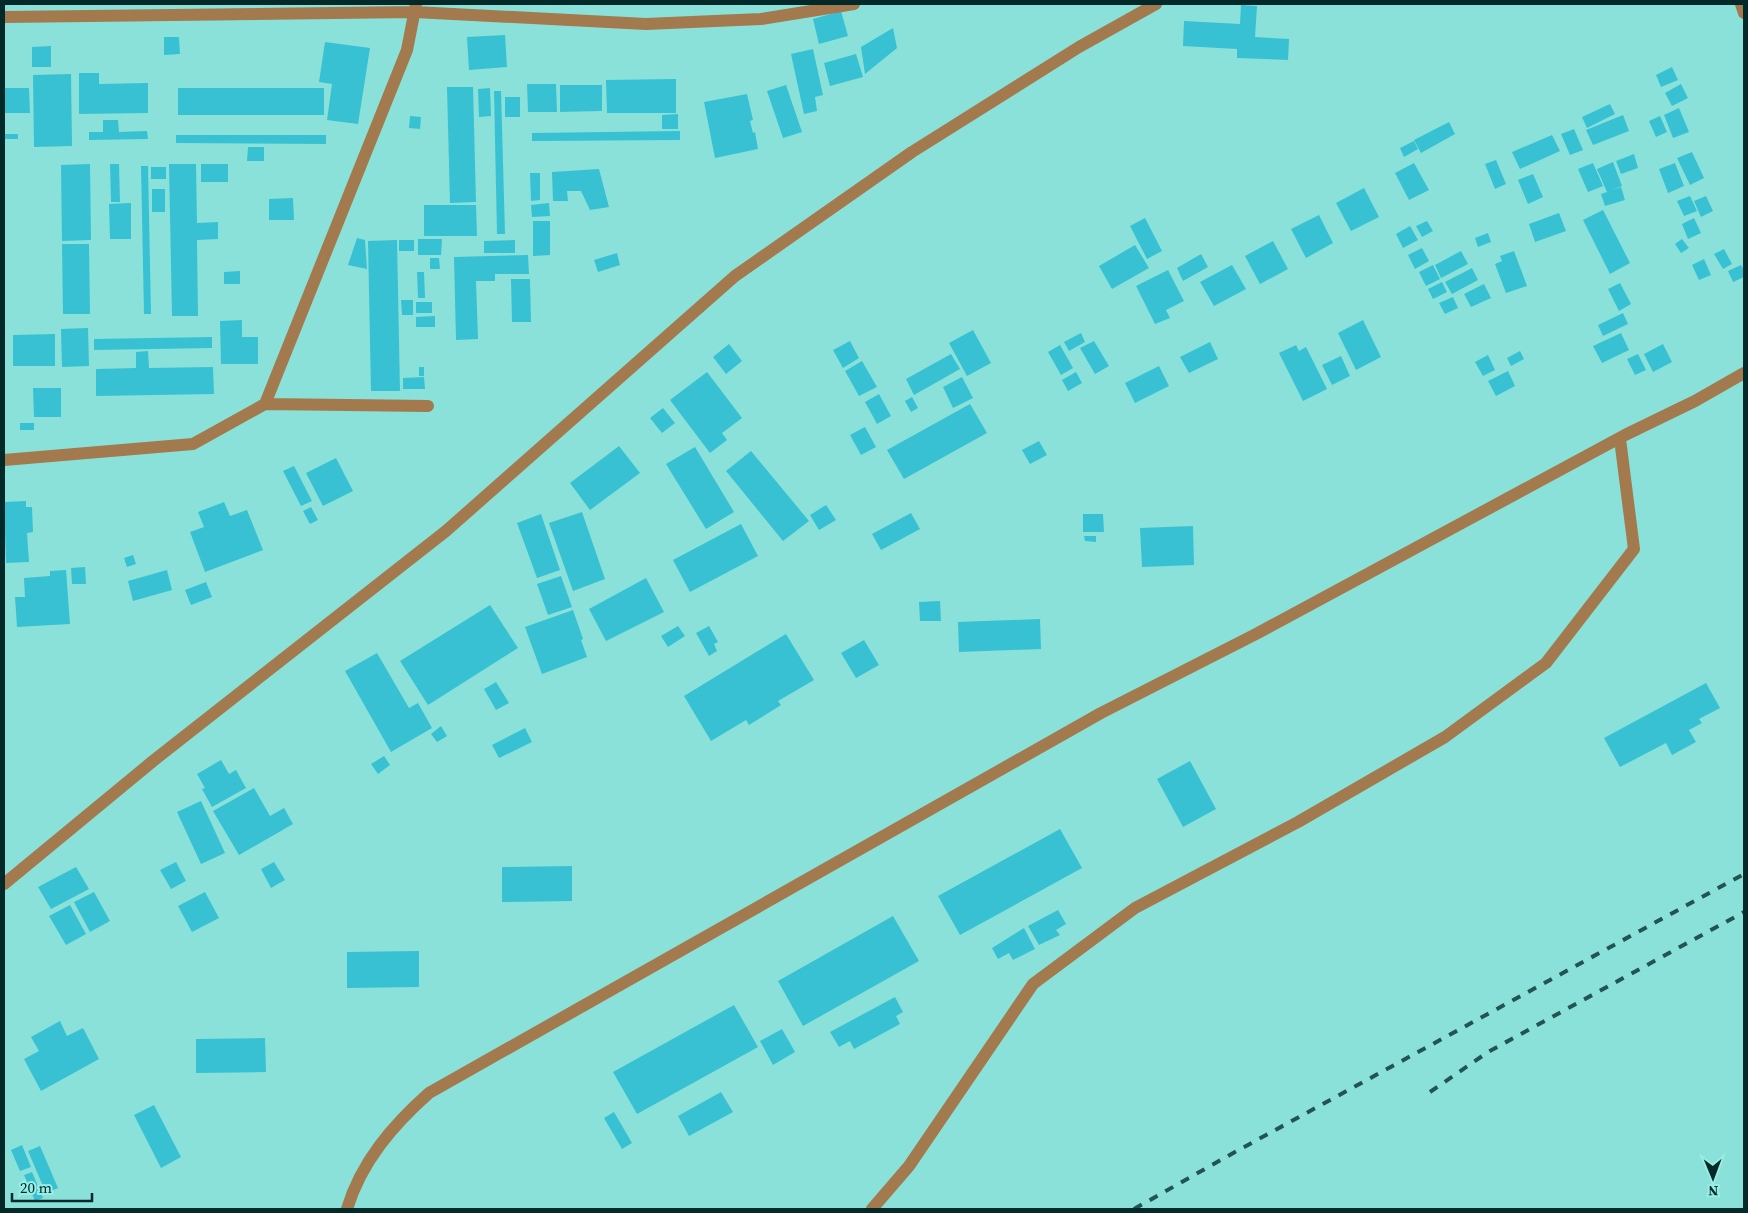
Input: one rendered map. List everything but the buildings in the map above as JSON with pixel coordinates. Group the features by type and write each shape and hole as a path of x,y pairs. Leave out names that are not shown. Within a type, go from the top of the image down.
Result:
{"street":[{"path":"9,4 6,18 415,8 646,24 761,18 854,4"},
{"path":"4,884 161,755 446,531 735,276 912,152 1078,47 1156,4"},
{"path":"1741,4 1744,13"},
{"path":"265,404 406,50 415,8"},
{"path":"347,1209 373,1154 389,1132 429,1092 1101,713 1256,634 1620,439 1695,401 1744,373"},
{"path":"4,460 194,444 265,404 428,406"},
{"path":"872,1209 909,1166 1033,984 1136,908 1298,822 1445,737 1546,663 1634,549 1620,439"}],"railway":[{"path":"1134,1209 1744,874"},
{"path":"1430,1092 1488,1052 1744,912"}]}
